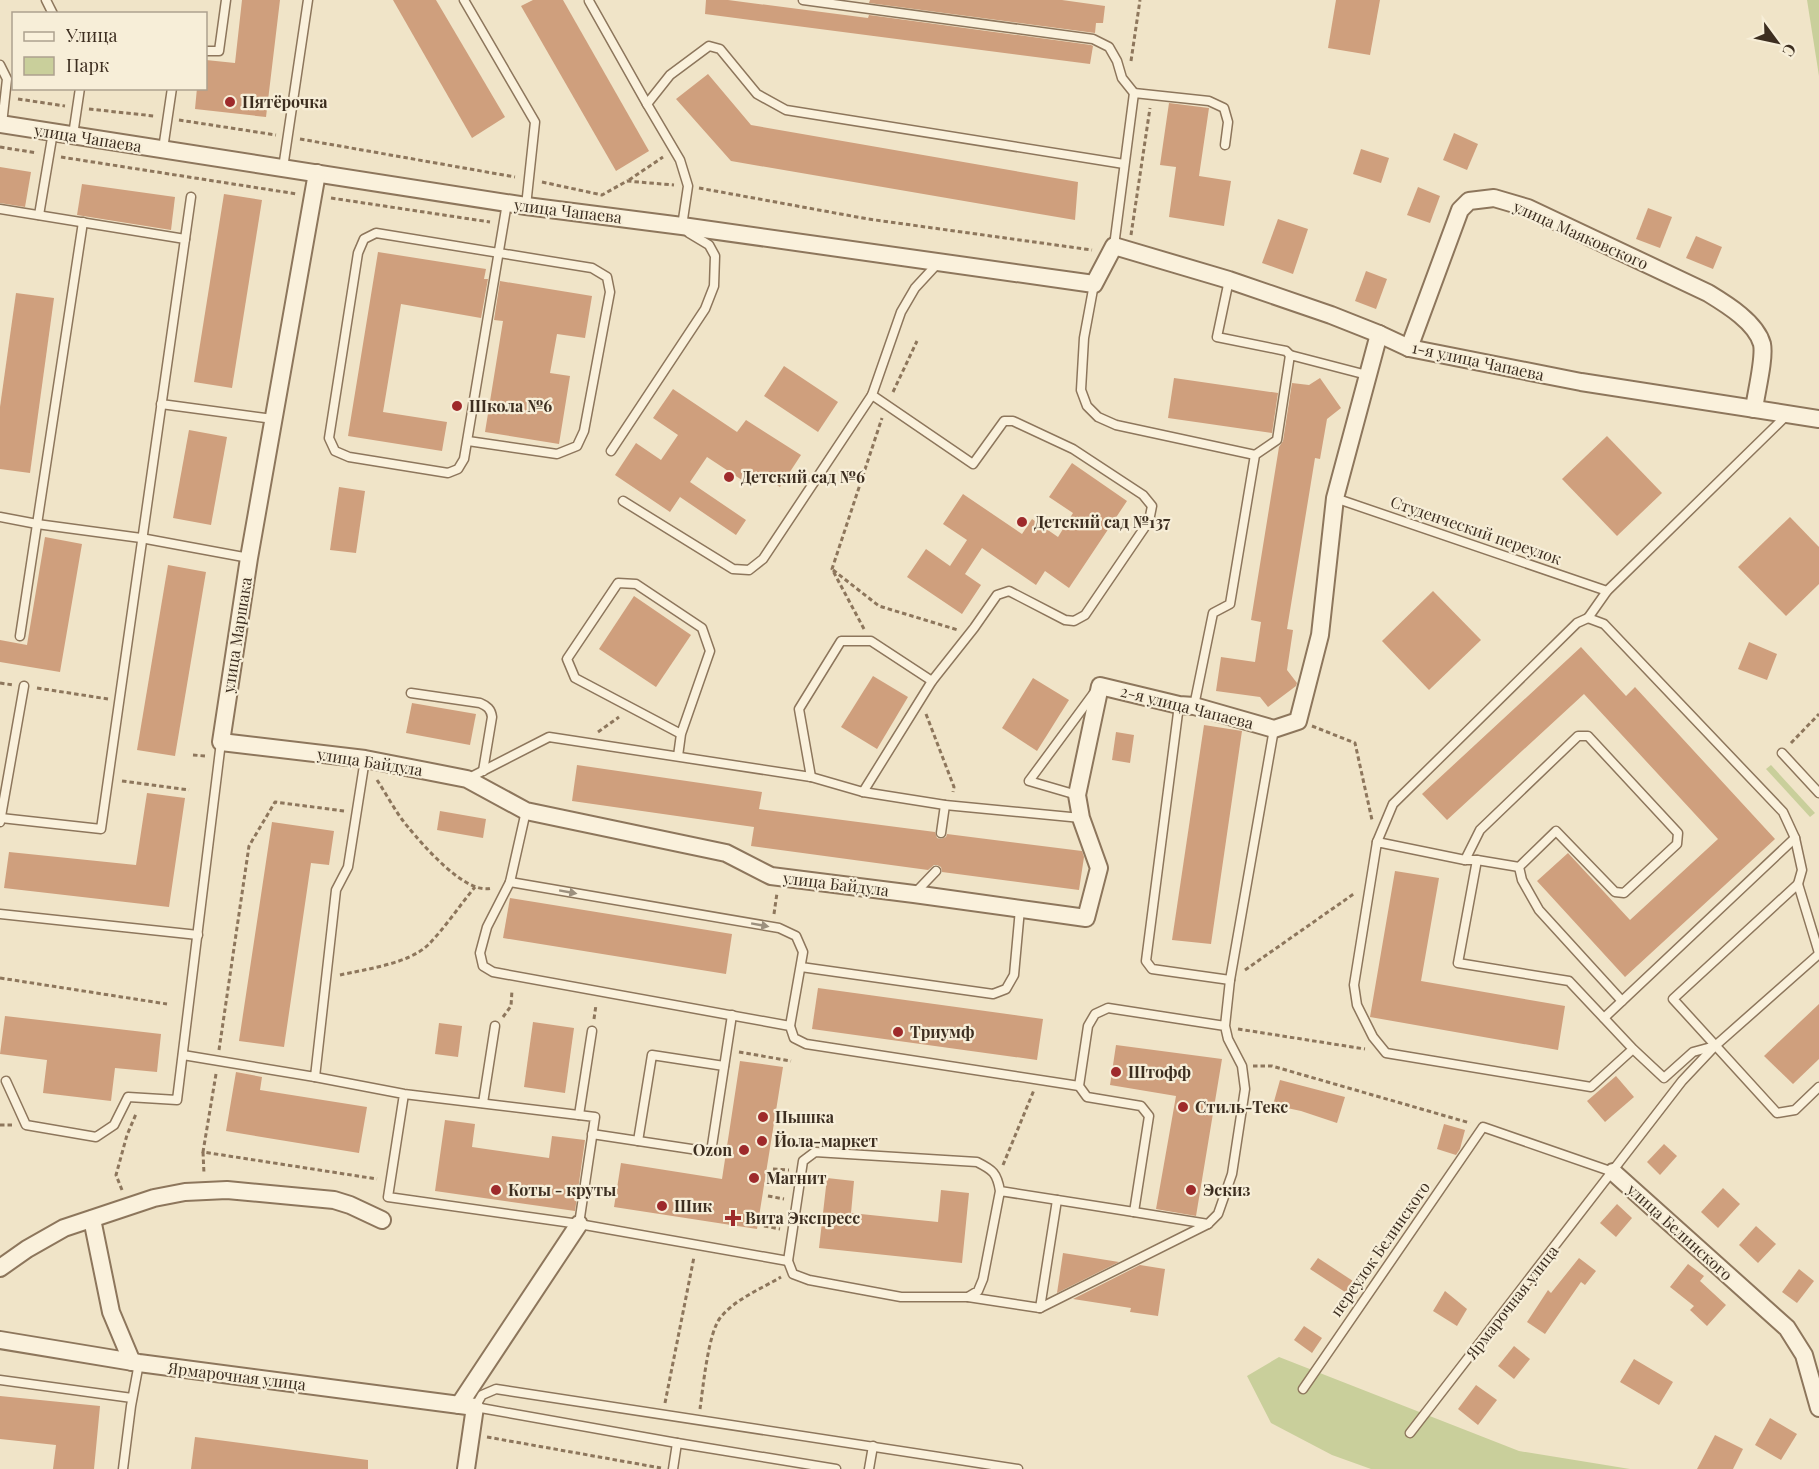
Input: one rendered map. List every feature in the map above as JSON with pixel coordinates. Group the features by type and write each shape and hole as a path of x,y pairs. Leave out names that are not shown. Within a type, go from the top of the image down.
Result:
{"street":[{"name":"улица Чапаева","path":"1,124 526,206 682,225 1094,285"},
{"name":"улица Маршака","path":"221,742 249,558 317,173"},
{"name":"улица Маяковского","path":"1410,348 1460,210 1469,201 1494,198 1528,208 1708,293 1731,308 1752,326 1762,344 1754,409"},
{"name":"1-я улица Чапаева","path":"1118,250 1228,280 1379,334 1410,348 1581,382 1819,419"},
{"path":"1094,285 1118,250"},
{"path":"1274,729 1298,721 1320,635 1335,498 1379,334"},
{"name":"2-я улица Чапаева","path":"1100,686 1186,705 1274,729"},
{"name":"улица Байдула","path":"221,742 364,759 467,779 526,811 726,853 771,876 1086,918 1099,868 1081,818 1077,795 1100,686"},
{"name":"улица Белинского","path":"1613,1172 1787,1328 1804,1355 1818,1407"},
{"path":"0,1268 27,1249 64,1228 154,1198 185,1192 227,1190 334,1200 351,1205 382,1220"},
{"path":"92,1219 111,1312 135,1363"},
{"path":"466,1469 471,1434 467,1406 579,1224"},
{"name":"Ярмарочная улица","path":"0,1340 135,1363 467,1406"}],"lane":[{"path":"207,51 219,51 226,0"},
{"path":"283,168 308,0"},
{"path":"464,0 535,122 526,206"},
{"path":"803,0 1093,39 1108,47 1117,61 1122,78 1134,93 1124,164 1118,250"},
{"path":"589,1 680,160 688,186 682,225 688,233 709,246 715,256 714,286 705,309 611,451"},
{"path":"647,104 670,75 709,46 720,49 757,94 786,110 1124,164"},
{"path":"0,65 7,79 1,124"},
{"path":"73,135 80,90"},
{"path":"163,149 172,90"},
{"path":"1134,93 1209,101 1224,108 1228,122 1225,145"},
{"path":"39,214 53,132"},
{"path":"24,686 0,820 101,829 191,197"},
{"path":"468,441 558,454 577,446 584,431 610,292 607,277 592,268 500,252 376,233 364,239 358,253 329,438 335,451 349,457 448,472 458,469 464,459 468,441 500,252 505,224 507,203"},
{"path":"0,209 185,239"},
{"path":"20,636 83,222"},
{"path":"623,501 733,569 749,570 763,559 872,394 901,312 915,288 939,262"},
{"path":"1228,280 1218,337 1286,351 1290,355 1367,375"},
{"path":"1094,285 1084,338 1081,390 1087,406 1098,417 1116,425 1256,455"},
{"path":"1230,980 1152,969 1146,961 1186,705 1213,613 1230,604 1256,455 1276,440 1290,355"},
{"path":"862,792 932,681 998,595 1009,591 1065,620 1074,621 1085,615 1149,521 1152,506 1143,495 1073,449 1013,421 1004,421 973,464 872,394"},
{"path":"161,404 273,419"},
{"path":"1633,1049 1590,1087 1386,1053 1373,1037 1357,1005 1354,985 1377,842 1393,804 1577,623 1588,618 1607,591 1788,414"},
{"name":"Студенческий переулок","path":"1335,498 1607,591"},
{"path":"0,517 141,538 249,558"},
{"path":"678,756 681,734 710,651 702,628 636,584 618,583 567,659 575,678 681,734"},
{"path":"1588,618 1604,624 1783,812 1795,838 1802,870 1797,884 1673,999 1777,1113 1795,1110 1819,1087"},
{"path":"811,777 799,709 841,640 871,641 932,681"},
{"path":"1077,795 1029,781 1100,686"},
{"path":"411,693 480,703 492,711 483,771"},
{"path":"968,1297 978,1291 982,1279 1000,1191 998,1178 990,1168 977,1162 815,1152 803,1161 788,1261 793,1274 809,1280 901,1297 968,1297 1040,1308 1208,1224 1218,1214 1232,1174 1245,1089 1242,1066 1228,1039 1225,1026 1230,980 1274,729"},
{"path":"467,779 549,736 811,777 862,792 948,805 1081,818"},
{"path":"1464,860 1480,830 1578,736 1588,736 1678,833 1677,844 1624,893 1615,892 1556,831 1519,867"},
{"name":"улица Маршака","path":"143,1098 177,1100 221,742"},
{"path":"1782,753 1819,794"},
{"path":"315,1077 336,890 348,867 364,759"},
{"path":"941,833 948,805"},
{"path":"526,811 510,882 487,927 480,953 483,966 493,972 790,1026"},
{"path":"1604,1018 1795,838"},
{"path":"1377,842 1464,860 1519,867"},
{"path":"1477,860 1458,963 1569,981 1633,1049 1664,1078 1693,1052 1714,1046 1819,953 1797,884"},
{"path":"1519,867 1522,880 1539,910 1622,1001"},
{"path":"914,894 936,871"},
{"path":"510,882 779,928 796,936 803,952 790,1026 794,1038 806,1044 1079,1086"},
{"path":"801,967 993,994 1006,990 1014,975 1020,909"},
{"path":"0,914 198,935"},
{"path":"1134,1212 1149,1116 1141,1106 1087,1097 1079,1086 1088,1026 1095,1014 1108,1008 1225,1026"},
{"path":"592,1134 711,1152 732,1015"},
{"path":"483,1103 495,1026"},
{"path":"579,1114 592,1031"},
{"name":"Ярмарочная улица","path":"1410,1433 1682,1081 1714,1046"},
{"path":"183,1055 404,1094 595,1117 579,1224"},
{"path":"638,1141 652,1055 724,1066"},
{"path":"6,1081 26,1125 96,1137 114,1125 128,1097 143,1098"},
{"path":"404,1094 388,1197 579,1224 788,1261"},
{"name":"улица Белинского","path":"1483,1127 1613,1172"},
{"name":"переулок Белинского","path":"1303,1389 1483,1127"},
{"path":"1000,1191 1208,1224"},
{"path":"1040,1308 1057,1200"},
{"path":"123,1469 135,1363"},
{"path":"0,1380 132,1398"},
{"path":"467,1406 482,1395 496,1389 1018,1469"},
{"path":"467,1406 836,1469"},
{"path":"673,1469 677,1443"},
{"path":"869,1469 873,1446"}],"path":[{"path":"1128,85 1140,0"},
{"path":"627,181 688,186 868,219 1118,250 1152,95"},
{"path":"167,118 529,179 602,195 674,150"},
{"path":"0,147 505,224"},
{"path":"871,641 832,569 887,405 917,341"},
{"path":"832,569 879,606 969,633"},
{"path":"24,686 119,700"},
{"path":"920,699 954,787 948,805"},
{"path":"584,742 631,708"},
{"path":"1782,753 1819,714"},
{"path":"1298,721 1355,743 1377,842"},
{"path":"376,778 407,825 431,853 458,877 487,890 510,882"},
{"path":"108,779 189,790"},
{"path":"205,1191 204,1152 249,846 275,802 357,813"},
{"path":"1230,980 1371,882"},
{"path":"325,978 395,962 415,954 427,946 475,886"},
{"path":"495,1026 511,1006 514,976"},
{"path":"0,978 168,1004"},
{"path":"592,1031 598,991"},
{"path":"1225,1026 1386,1053"},
{"path":"737,1052 791,1060"},
{"path":"1242,1066 1272,1066 1483,1127"},
{"path":"998,1178 1038,1080"},
{"path":"128,1206 116,1175 127,1135 143,1098"},
{"path":"204,1152 391,1181"},
{"path":"663,1414 696,1245"},
{"path":"698,1419 710,1345 719,1319 735,1304 792,1270"},
{"path":"471,1434 666,1469"}],"green space":[{"path":"1807,0 1819,0 1819,76"},
{"path":"1771,765 1815,813 1810,817 1766,769"},
{"path":"1279,1357 1519,1451 1630,1469 1371,1469 1332,1455 1271,1423 1247,1376"}],"building":[{"path":"242,0 280,0 266,117 195,109 197,90 207,90 207,60 235,63"},
{"path":"393,0 436,0 505,117 472,138"},
{"path":"533,0 563,0 649,151 616,171 521,6"},
{"path":"706,0 728,0 868,18 869,15 1093,46 1090,64 705,14"},
{"path":"870,0 1062,0 1105,6 1103,23 1096,23 1095,33 869,3"},
{"path":"1336,0 1380,0 1370,55 1328,48"},
{"path":"708,74 751,125 1078,182 1075,220 731,161 676,99"},
{"path":"1169,103 1209,108 1199,176 1231,181 1224,226 1169,217 1176,167 1160,165"},
{"path":"1454,133 1478,144 1467,170 1443,160"},
{"path":"1361,149 1389,158 1381,183 1353,174"},
{"path":"0,167 31,172 25,207 0,203"},
{"path":"82,184 175,197 171,230 77,215"},
{"path":"1418,187 1440,196 1430,223 1407,215"},
{"path":"224,194 262,200 232,388 194,382"},
{"path":"1648,208 1672,217 1660,248 1636,239"},
{"path":"1278,219 1308,229 1293,274 1262,263"},
{"path":"1696,236 1722,247 1713,269 1686,258"},
{"path":"378,252 486,269 484,279 488,279 481,318 401,304 383,412 447,422 442,451 348,436"},
{"path":"1366,271 1387,279 1376,309 1355,301"},
{"path":"500,281 592,296 585,338 557,334 550,373 570,376 559,444 485,432 503,321 494,320"},
{"path":"16,293 54,298 30,473 0,469 0,407"},
{"path":"784,366 838,402 818,432 764,396"},
{"path":"1174,378 1278,393 1272,433 1168,418"},
{"path":"1320,378 1341,408 1327,419 1320,459 1315,458 1287,629 1293,630 1287,670 1297,683 1268,707 1260,697 1216,691 1221,657 1255,662 1261,622 1251,620 1279,447 1283,441 1292,383 1309,385"},
{"path":"673,389 737,432 746,420 801,455 780,487 756,471 748,484 707,457 690,482 746,520 736,535 680,497 670,512 615,475 636,443 661,460 678,435 653,418"},
{"path":"189,430 227,437 211,525 173,518"},
{"path":"1607,436 1662,493 1617,536 1562,479"},
{"path":"1072,463 1127,501 1069,588 1045,571 1036,585 982,548 965,574 981,585 962,614 907,577 926,549 950,566 967,540 943,524 963,494 1022,534 1032,519 1058,537 1073,513 1049,497"},
{"path":"339,487 365,491 356,553 330,550"},
{"path":"1790,517 1819,547 1819,584 1786,616 1738,567"},
{"path":"45,537 82,544 60,672 0,662 0,640 27,645"},
{"path":"168,565 206,572 175,756 137,750"},
{"path":"1433,591 1481,640 1429,690 1382,641"},
{"path":"634,596 691,635 656,687 599,649"},
{"path":"1749,642 1777,654 1767,680 1738,669"},
{"path":"1581,647 1626,696 1635,687 1775,839 1625,977 1537,881 1568,853 1630,920 1718,839 1584,694 1447,820 1422,794"},
{"path":"873,676 908,697 877,749 841,727"},
{"path":"1033,678 1069,700 1037,751 1002,728"},
{"path":"412,703 476,714 470,745 406,733"},
{"path":"1204,725 1242,731 1211,944 1172,940"},
{"path":"1116,732 1134,735 1130,763 1112,760"},
{"path":"577,765 762,792 759,809 935,832 937,838 941,839 947,834 1082,851 1084,857 1079,890 942,872 941,867 937,865 928,870 751,846 754,827 572,801"},
{"path":"147,793 185,798 169,907 4,888 9,852 136,865"},
{"path":"440,811 486,819 483,838 437,830"},
{"path":"272,822 334,831 329,865 311,863 284,1047 239,1041"},
{"path":"1395,871 1439,878 1421,981 1565,1006 1558,1050 1370,1017"},
{"path":"510,898 732,934 726,974 503,938"},
{"path":"818,988 1043,1019 1037,1060 812,1029"},
{"path":"1819,1004 1819,1059 1793,1084 1764,1056"},
{"path":"5,1016 161,1034 157,1072 115,1068 111,1101 43,1093 47,1060 0,1054"},
{"path":"533,1022 574,1028 565,1093 524,1087"},
{"path":"439,1023 462,1026 458,1057 435,1054"},
{"path":"1116,1045 1222,1059 1196,1216 1156,1209 1176,1096 1110,1085"},
{"path":"740,1061 783,1067 757,1229 614,1207 621,1163 722,1179"},
{"path":"236,1072 262,1077 260,1090 367,1107 359,1153 226,1131"},
{"path":"1616,1076 1634,1097 1605,1122 1587,1101"},
{"path":"1280,1080 1345,1097 1337,1123 1301,1111 1273,1105"},
{"path":"445,1120 475,1124 472,1147 549,1158 552,1136 585,1140 575,1211 435,1191"},
{"path":"1444,1124 1465,1130 1456,1155 1437,1149"},
{"path":"1664,1144 1677,1156 1660,1175 1647,1162"},
{"path":"827,1178 854,1181 851,1213 938,1222 941,1190 969,1193 962,1263 819,1248"},
{"path":"1723,1188 1740,1204 1718,1228 1701,1212"},
{"path":"1617,1204 1632,1218 1616,1237 1600,1223"},
{"path":"1756,1226 1776,1244 1758,1263 1739,1245"},
{"path":"1063,1253 1119,1262 1057,1293"},
{"path":"1318,1258 1356,1283 1348,1294 1310,1269"},
{"path":"1579,1258 1596,1271 1585,1285 1581,1282 1545,1334 1527,1322 1548,1290 1551,1293"},
{"path":"1688,1264 1704,1276 1700,1281 1726,1305 1707,1326 1690,1310 1694,1306 1670,1287"},
{"path":"1140,1265 1165,1269 1158,1316 1130,1312 1131,1308 1073,1299"},
{"path":"1799,1269 1814,1281 1797,1303 1782,1292"},
{"path":"1445,1291 1467,1309 1457,1326 1433,1311"},
{"path":"1304,1326 1322,1338 1312,1353 1294,1340"},
{"path":"1514,1346 1530,1359 1514,1379 1498,1366"},
{"path":"1634,1359 1673,1382 1659,1405 1620,1382"},
{"path":"1476,1385 1497,1400 1478,1425 1458,1409"},
{"path":"0,1396 100,1406 94,1469 53,1469 56,1445 0,1439"},
{"path":"1770,1418 1797,1434 1781,1460 1755,1445"},
{"path":"1715,1435 1743,1449 1733,1469 1697,1469"},
{"path":"195,1437 368,1460 368,1469 191,1469"}],"place":[{"name":"Пятёрочка","path":"230,102"},
{"name":"Школа №6","path":"457,406"},
{"name":"Детский сад №6","path":"729,477"},
{"name":"Детский сад №137","path":"1022,522"},
{"name":"Триумф","path":"898,1032"},
{"name":"Штофф","path":"1116,1072"},
{"name":"Стиль-Текс","path":"1183,1107"},
{"name":"Пышка","path":"763,1117"},
{"name":"Йола-маркет","path":"762,1141"},
{"name":"Ozon","path":"744,1150"},
{"name":"Магнит","path":"754,1178"},
{"name":"Коты - круты","path":"496,1190"},
{"name":"Эскиз","path":"1191,1190"},
{"name":"Шик","path":"662,1206"},
{"name":"Вита Экспресс","path":"733,1218"}]}
